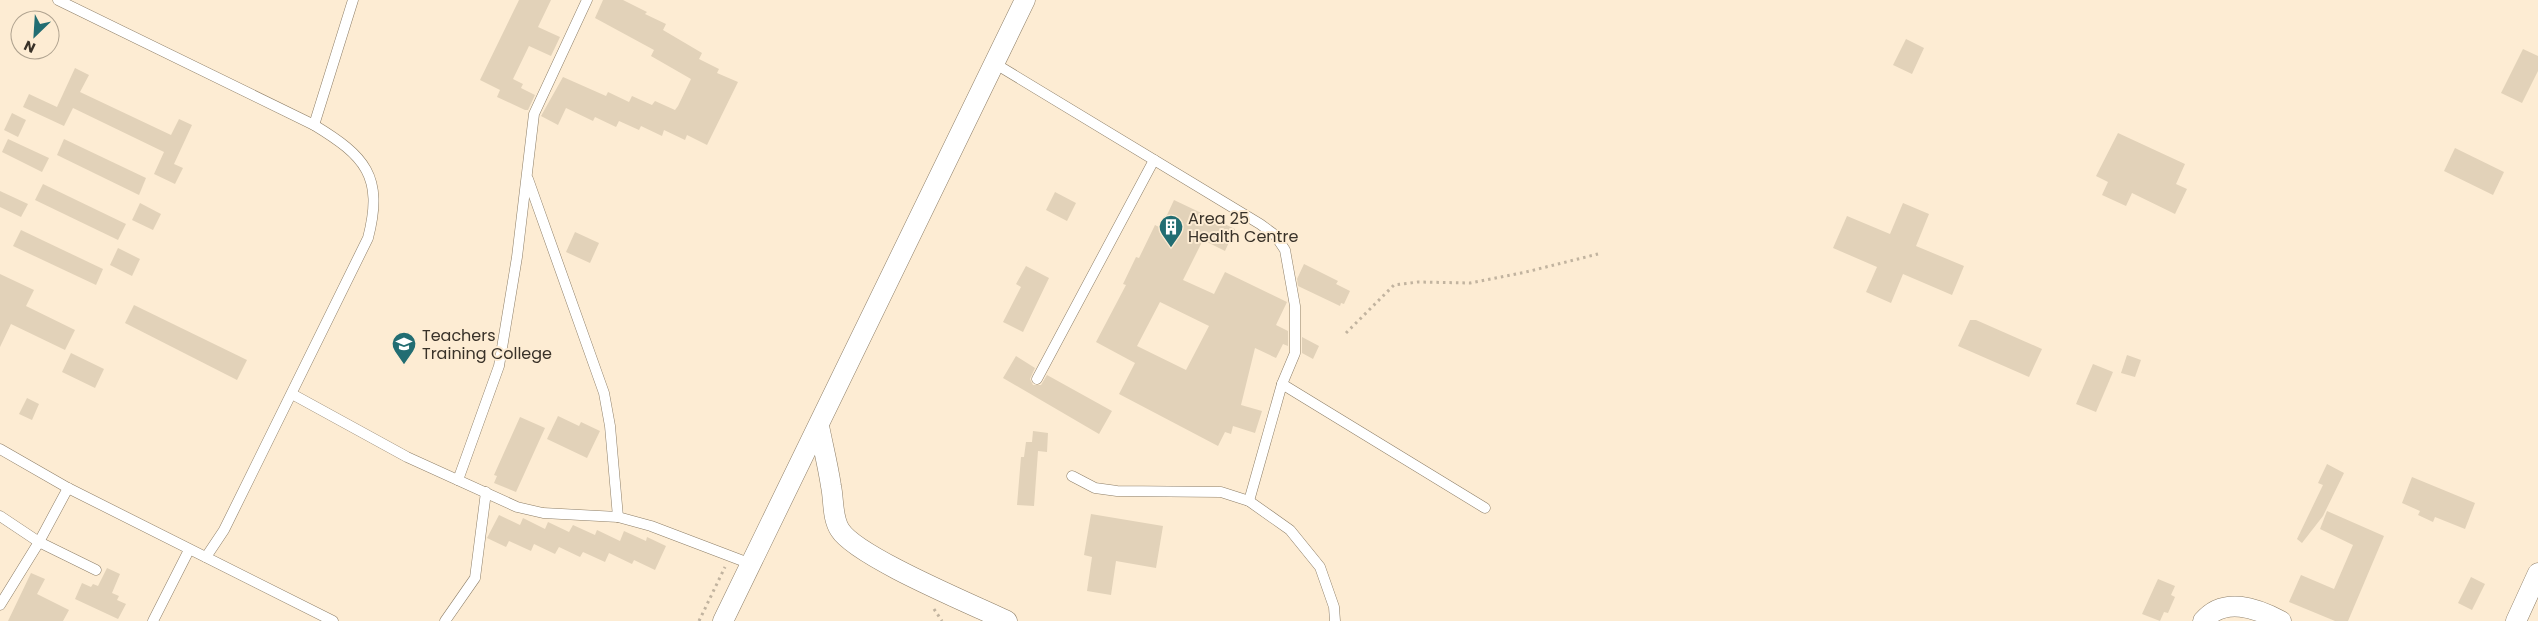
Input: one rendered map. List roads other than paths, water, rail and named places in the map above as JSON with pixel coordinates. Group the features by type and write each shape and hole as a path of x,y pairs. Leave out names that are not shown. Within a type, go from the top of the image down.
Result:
{"street":[{"path":"722,621 819,426 1024,0"},
{"path":"819,426 830,481 835,520 840,531 850,541 910,576 1007,621"},
{"path":"2516,621 2538,572"},
{"path":"2203,621 2209,614 2231,605 2258,609 2281,621"}],"lane":[{"path":"58,0 314,124 344,143 362,162 369,174 375,196 374,216 368,238 224,530 206,556"},
{"path":"314,124 353,0"},
{"path":"458,480 500,366 517,257 534,114 587,0"},
{"path":"994,63 1260,224 1276,235 1285,250 1295,306 1295,353 1282,384 1248,501"},
{"path":"1038,379 1154,160"},
{"path":"527,176 604,394 610,426 618,517"},
{"path":"1282,384 1485,508"},
{"path":"292,394 407,456 517,507 543,513 618,517 731,555 751,564"},
{"path":"0,449 68,488 333,621"},
{"path":"1072,476 1095,488 1117,491 1221,492 1248,501 1290,530 1320,567 1334,606 1335,621"},
{"path":"0,605 39,542 68,488"},
{"path":"445,621 475,578 486,492"},
{"path":"0,516 39,542 96,570"},
{"path":"153,621 189,550"}],"place":[{"name":"Area 25 Health Centre","path":"1171,248"},
{"name":"Teachers Training College","path":"404,365"}]}
